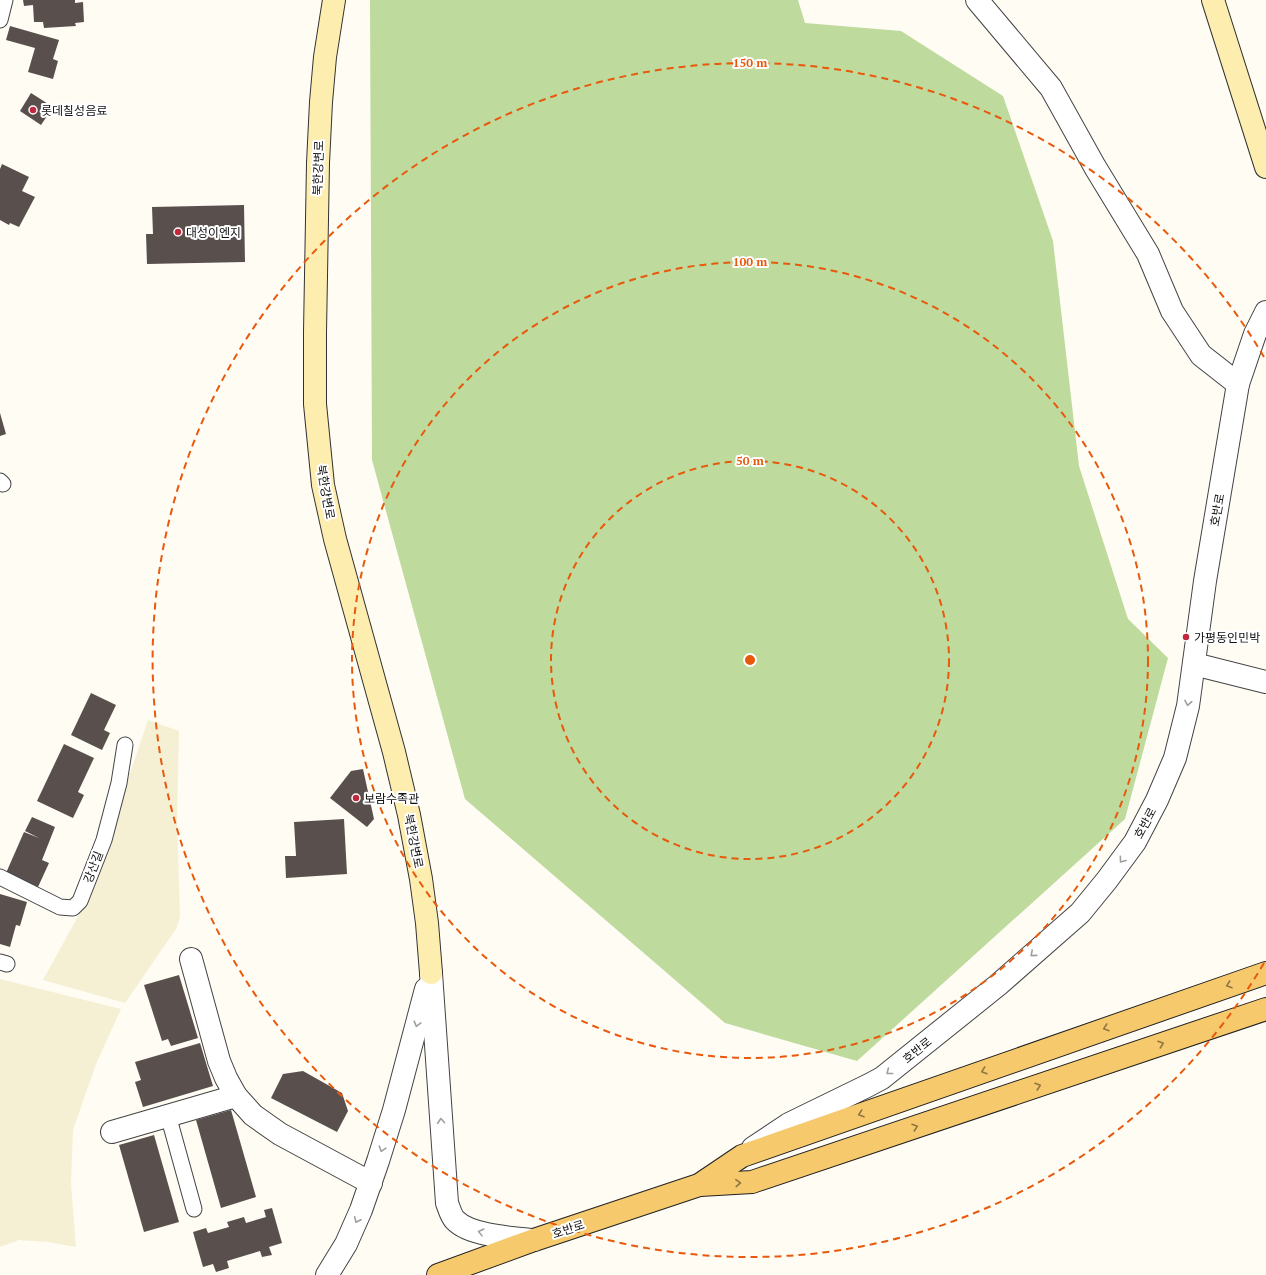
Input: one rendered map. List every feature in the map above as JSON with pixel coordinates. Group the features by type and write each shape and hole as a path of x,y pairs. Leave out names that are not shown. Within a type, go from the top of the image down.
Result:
{"main road":[{"name":"북한강변로","path":"334,0 325,57 318,155 315,404 324,485 335,539 394,752 409,815 421,879 427,923 431,973"},
{"path":"1213,0 1266,167"},
{"name":"호반로","path":"699,1185 742,1156 1266,973"},
{"name":"호반로","path":"438,1275 534,1240 699,1185 752,1182 1266,1009"}],"street":[{"path":"977,0 1051,88 1148,254 1172,311 1201,355 1238,384"},
{"name":"호반로","path":"742,1156 789,1124 882,1078 998,985 1080,913 1135,842 1157,800 1175,758 1188,706 1205,581 1238,384 1255,334 1266,312"},
{"path":"1194,664 1266,682"},
{"path":"191,959 218,1061 236,1096 253,1115 280,1134 371,1183"},
{"path":"326,1275 346,1244 371,1183 394,1110 431,973"},
{"path":"431,973 447,1202 454,1219 467,1228 500,1237 534,1240"},
{"path":"112,1132 236,1096"}],"lane":[{"path":"0,20 5,0"},
{"name":"강산길","path":"0,877 60,908 73,908 78,904 104,840 119,783 125,745"},
{"path":"168,1116 194,1209"}],"shaded area":[{"path":"148,720 179,731 177,817 180,917 176,929 125,1003 43,980 81,911"},
{"path":"0,979 121,1009 96,1064 73,1130 71,1184 76,1247 47,1242 19,1240 0,1247"}],"green space":[{"path":"370,0 798,0 805,23 901,31 1003,96 1053,241 1079,466 1128,619 1168,658 1125,819 857,1061 725,1023 465,799 372,460"}],"building":[{"path":"23,0 75,0 75,3 83,2 84,22 75,23 76,26 44,28 43,22 34,22 33,5 24,6"},
{"path":"10,26 59,40 53,59 58,61 53,79 28,72 35,48 6,40"},
{"path":"31,93 53,107 41,125 20,111"},
{"path":"2,164 29,177 22,191 35,197 19,227 10,223 9,225 0,220 0,169"},
{"path":"244,205 245,262 147,264 146,234 153,234 152,207"},
{"path":"0,413 6,434 0,436"},
{"path":"91,693 116,705 104,730 110,733 102,750 71,735"},
{"path":"64,744 94,758 78,792 84,795 73,818 37,801"},
{"path":"363,769 374,819 367,827 330,798 351,771"},
{"path":"32,817 55,827 42,860 49,863 38,887 6,873 24,832 39,838 25,831"},
{"path":"344,819 347,874 286,878 285,856 296,856 294,822"},
{"path":"0,894 27,902 20,926 16,925 10,947 0,944"},
{"path":"179,975 198,1038 171,1046 168,1039 162,1041 144,985"},
{"path":"200,1043 213,1086 143,1107 135,1082 141,1080 135,1062"},
{"path":"303,1071 342,1093 348,1111 337,1132 271,1098 283,1074"},
{"path":"231,1110 256,1197 221,1208 196,1120"},
{"path":"154,1135 179,1222 144,1232 119,1145"},
{"path":"272,1208 282,1243 269,1247 272,1255 262,1257 260,1251 227,1261 229,1268 216,1272 213,1264 203,1267 193,1232 206,1228 208,1233 229,1227 227,1222 244,1217 246,1223 266,1217 264,1210"}],"place":[{"name":"롯데칠성음료","path":"33,110"},
{"name":"대성이엔지","path":"178,232"},
{"name":"가평동인민박","path":"1186,637"},
{"name":"보람수족관","path":"356,798"}]}
